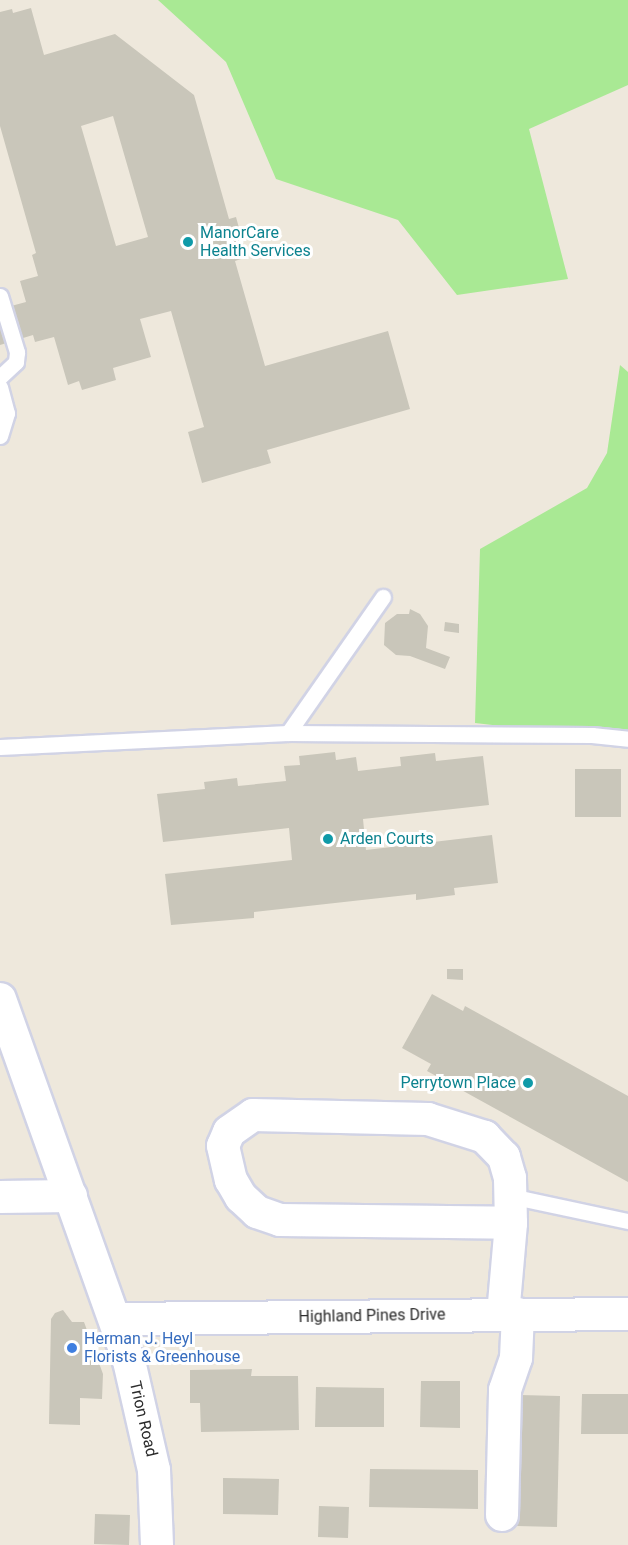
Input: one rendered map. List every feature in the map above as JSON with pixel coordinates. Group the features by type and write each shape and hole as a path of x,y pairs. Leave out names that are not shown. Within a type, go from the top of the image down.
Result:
{"street":[{"name":"Trion Road","path":"0,999 115,1319 150,1444 157,1497 157,1545"},
{"path":"502,1515 505,1390 516,1359 510,1314 511,1209 504,1157 485,1137 445,1121 253,1115 228,1132 224,1146 231,1180 241,1197 256,1212 280,1220 511,1209"},
{"path":"0,1197 71,1196"},
{"name":"Highland Pines Drive","path":"115,1319 628,1314"}],"lane":[{"path":"0,296 17,352 16,362 0,377"},
{"path":"0,387 7,413 0,436"},
{"path":"288,733 383,597"},
{"path":"0,747 288,733 592,735 628,739"},
{"path":"511,1209 628,1221"}],"green space":[{"path":"158,0 628,0 628,85 529,129 568,279 457,295 398,220 276,179 226,62"},
{"path":"620,365 628,372 628,741 475,723 480,549 587,488 607,453"}],"building":[{"name":"ManorCare Health Services","path":"31,8 44,55 115,34 194,95 229,219 236,217 247,257 235,261 265,366 388,331 410,409 267,450 271,463 202,483 188,432 204,427 171,311 140,319 151,357 113,368 116,380 82,390 79,381 68,385 54,337 35,342 33,335 0,345 0,309 26,302 20,281 38,276 32,255 36,253 0,126 0,12 12,9 13,13","holes":["113,116 148,237 116,246 81,126"]},
{"path":"410,609 420,614 428,626 426,648 450,657 445,669 410,656 396,655 384,645 385,623 397,614 409,614"},
{"path":"445,622 459,624 459,633 444,631"},
{"name":"Arden Courts","path":"335,752 336,760 356,757 358,771 401,766 400,757 435,753 436,761 483,756 489,805 363,819 366,850 492,835 498,883 454,888 455,895 416,900 416,894 254,912 254,918 171,925 165,874 292,860 289,828 163,842 157,794 205,789 204,782 237,778 238,786 286,781 284,766 300,765 299,756"},
{"path":"575,769 621,769 621,817 575,817"},
{"path":"447,969 463,969 463,980 447,979"},
{"name":"Perrytown Place","path":"432,994 463,1011 465,1006 628,1096 628,1182 427,1071 431,1064 402,1048"},
{"name":"Herman J. Heyl Florists & Greenhouse","path":"63,1310 72,1322 84,1322 103,1374 102,1399 80,1398 80,1425 49,1424 51,1319 55,1313"},
{"path":"252,1369 251,1376 298,1376 299,1430 201,1432 200,1403 190,1403 190,1370"},
{"path":"421,1381 460,1381 460,1428 420,1427"},
{"path":"316,1387 384,1388 384,1427 315,1427"},
{"path":"582,1394 628,1394 628,1434 581,1434"},
{"path":"520,1395 560,1396 557,1527 517,1526"},
{"path":"370,1469 478,1470 478,1509 369,1507"},
{"path":"223,1478 279,1479 278,1515 223,1514"},
{"path":"319,1506 349,1507 348,1538 318,1537"},
{"path":"95,1514 130,1515 129,1545 94,1544"}],"place":[{"name":"ManorCare Health Services","path":"188,242"},
{"name":"Arden Courts","path":"328,839"},
{"name":"Perrytown Place","path":"528,1083"},
{"name":"Herman J. Heyl Florists & Greenhouse","path":"72,1348"}]}
